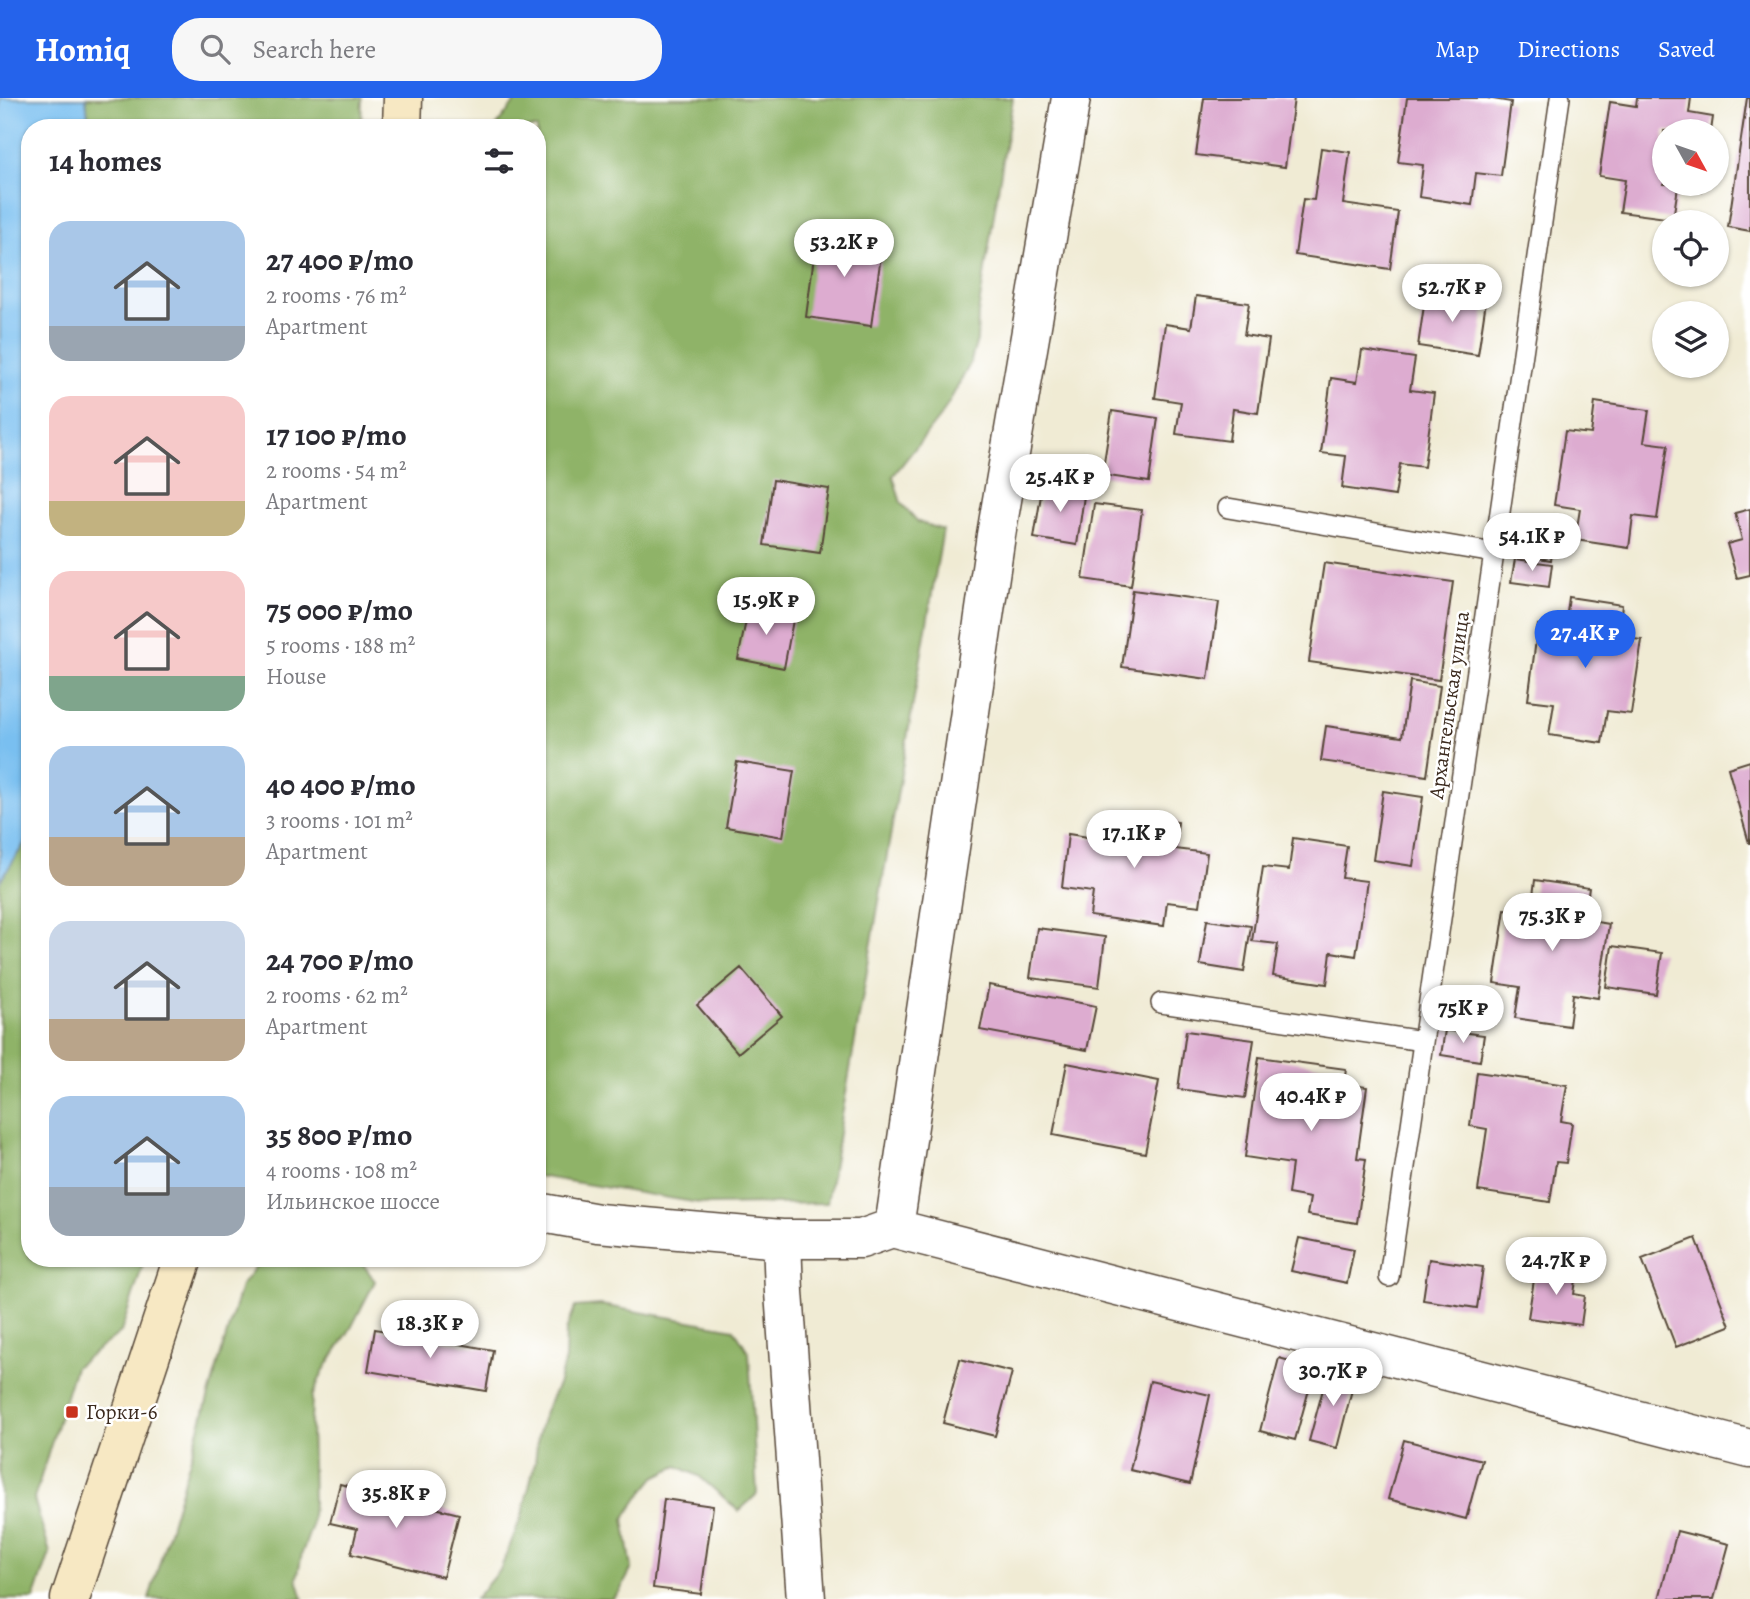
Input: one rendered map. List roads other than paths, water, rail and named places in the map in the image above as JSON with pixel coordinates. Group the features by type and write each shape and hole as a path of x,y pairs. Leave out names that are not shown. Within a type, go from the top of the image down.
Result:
{"main road":[{"path":"402,119 403,98"},
{"path":"70,1599 180,1267"}],"street":[{"path":"892,1228 996,535 1070,98"},
{"path":"546,1214 598,1223 782,1239 861,1239 892,1228 1750,1450"},
{"path":"782,1239 806,1599"}],"lane":[{"name":"Архангельская улица","path":"1389,1278 1560,98"},
{"path":"1228,508 1494,553"},
{"path":"1161,1003 1423,1041"}],"water":[{"path":"0,98 86,98 88,119 21,119 21,849 0,881"}],"place":[{"name":"Горки-6","path":"72,1412"}]}
